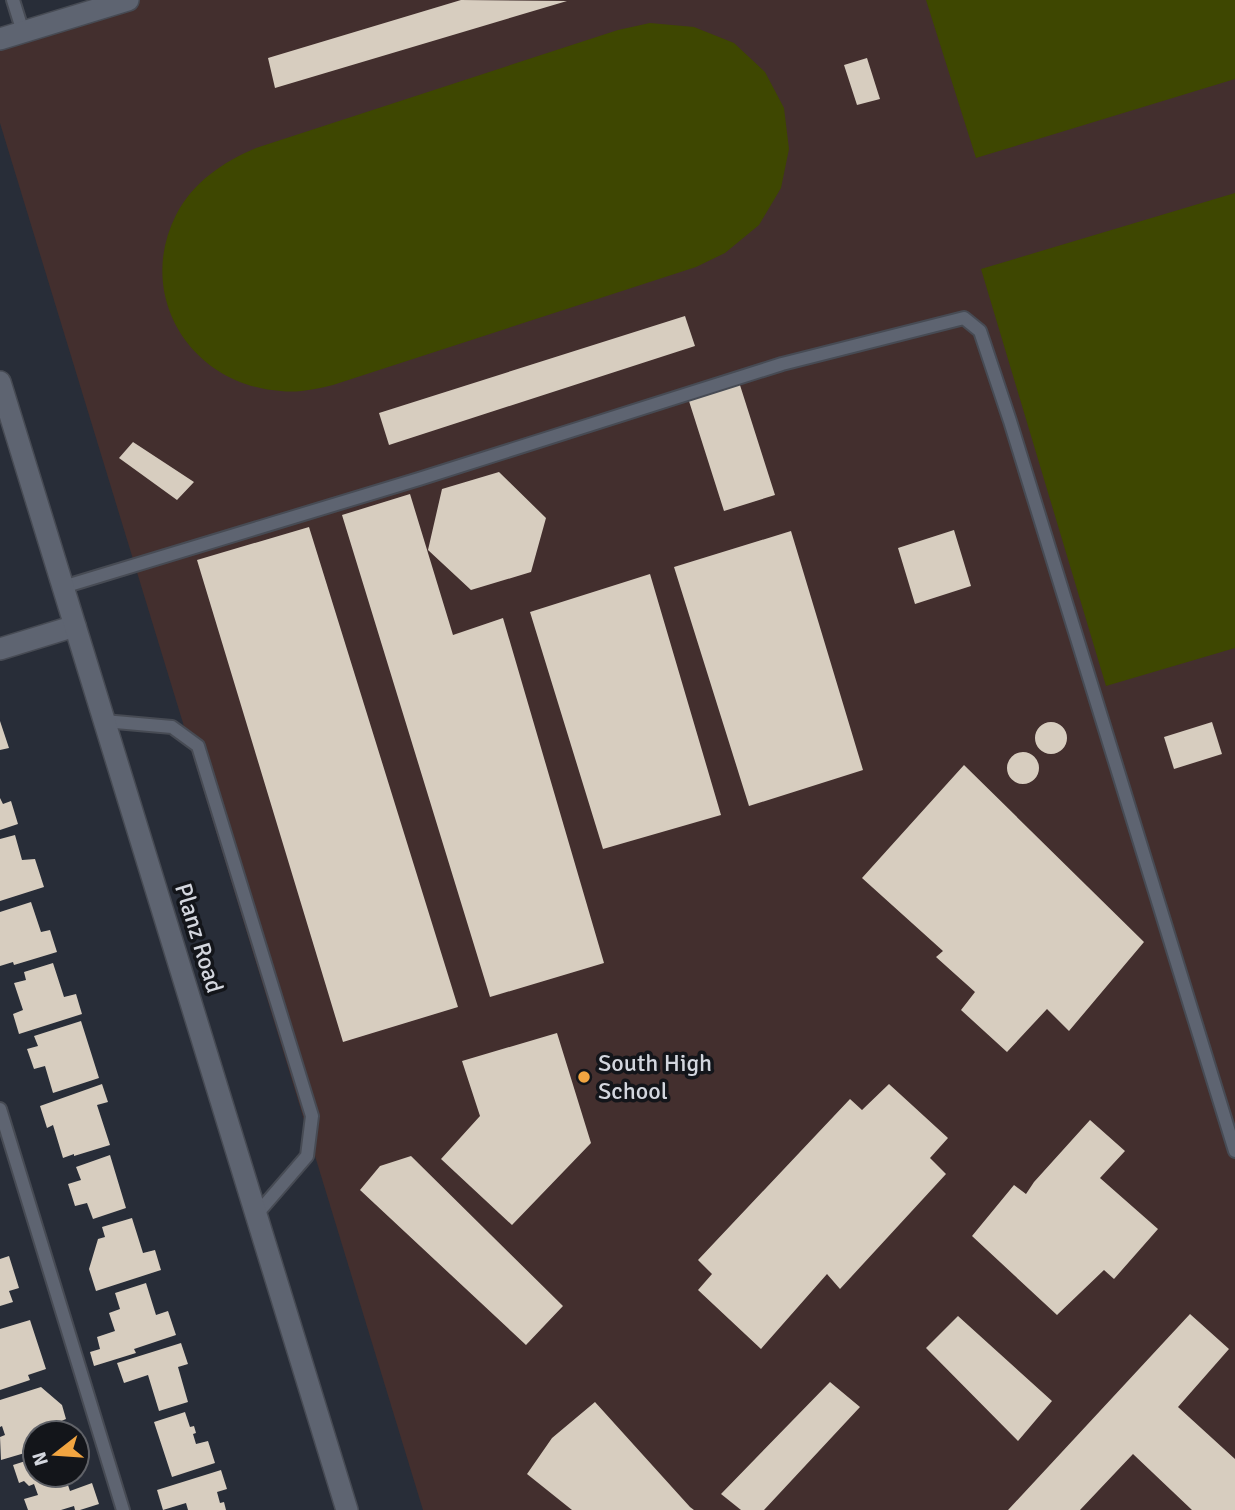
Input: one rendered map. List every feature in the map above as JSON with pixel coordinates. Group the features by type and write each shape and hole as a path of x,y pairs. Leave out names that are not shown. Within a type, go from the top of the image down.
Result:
{"street":[{"path":"0,39 128,0"},
{"name":"Planz Road","path":"0,382 347,1510"},
{"path":"0,649 75,626"}],"lane":[{"path":"13,0 23,32"},
{"path":"63,587 419,479 782,364 964,318 980,331 1010,421 1235,1152"},
{"path":"104,721 172,727 198,746 312,1116 307,1156 256,1215"},
{"path":"0,1109 123,1510"}],"shaded area":[{"path":"129,0 1235,0 1235,1510 423,1510 0,123 0,39"}],"green space":[{"path":"926,0 1235,0 1235,79 976,158"},
{"path":"650,23 694,27 734,43 765,72 784,108 789,149 781,188 759,225 725,253 696,267 333,385 307,390 281,391 249,385 221,372 197,354 179,331 167,305 162,276 165,246 183,203 210,174 256,148 618,30"},
{"path":"1235,193 1235,648 1106,686 981,269"}],"building":[{"path":"461,0 567,1 275,88 268,58"},
{"path":"867,58 880,99 857,105 844,65"},
{"path":"685,316 695,346 389,445 379,413"},
{"path":"739,382 775,495 724,511 688,398"},
{"path":"133,442 194,482 177,500 119,458"},
{"path":"499,472 546,518 531,572 471,590 428,550 442,489"},
{"path":"410,494 453,635 503,618 604,963 490,997 342,515"},
{"path":"309,527 458,1007 343,1042 197,560"},
{"path":"954,530 971,586 915,604 898,548"},
{"path":"791,531 863,770 749,806 674,567"},
{"path":"650,574 721,815 603,849 530,612"},
{"path":"0,721 9,748 0,750"},
{"path":"1051,722 1063,726 1067,738 1063,750 1051,754 1039,750 1035,738 1039,726"},
{"path":"1212,722 1222,754 1174,769 1164,737"},
{"path":"1023,752 1035,756 1039,768 1035,780 1023,784 1011,780 1007,768 1011,756"},
{"path":"964,765 1144,942 1069,1031 1047,1009 1007,1052 961,1010 975,992 936,957 943,951 862,878"},
{"path":"0,798 3,804 11,801 18,824 0,830"},
{"path":"15,835 22,860 35,859 44,887 0,901 0,839"},
{"path":"31,902 41,932 50,930 57,952 14,965 13,962 0,966 0,912"},
{"path":"53,963 64,997 76,994 82,1014 19,1034 13,1014 23,1010 14,983 26,980 24,972"},
{"path":"81,1021 99,1078 53,1093 45,1066 34,1069 27,1049 38,1046 34,1036"},
{"path":"557,1033 591,1143 512,1225 441,1159 480,1116 462,1061"},
{"path":"102,1084 108,1102 97,1105 110,1145 63,1158 53,1125 47,1128 40,1106"},
{"path":"889,1084 948,1138 930,1158 946,1174 840,1289 827,1274 761,1349 698,1290 712,1274 698,1260 850,1099 862,1110"},
{"path":"1090,1120 1125,1151 1100,1178 1158,1229 1114,1279 1104,1270 1057,1315 972,1236 1014,1185 1026,1194"},
{"path":"110,1155 126,1208 93,1219 87,1203 75,1206 68,1184 81,1180 76,1167"},
{"path":"411,1156 563,1306 526,1345 360,1190 380,1166"},
{"path":"132,1218 143,1253 155,1250 161,1270 96,1291 89,1269 98,1239 105,1237 102,1227"},
{"path":"9,1256 19,1288 9,1291 13,1302 0,1306 0,1259"},
{"path":"146,1283 156,1315 168,1311 176,1335 134,1349 136,1353 94,1366 90,1352 100,1349 97,1337 115,1331 109,1313 120,1309 115,1293"},
{"path":"1190,1314 1229,1349 1178,1407 1235,1459 1235,1510 1192,1510 1133,1454 1080,1510 1008,1510"},
{"path":"958,1316 1052,1401 1018,1441 926,1348"},
{"path":"30,1320 46,1369 28,1375 30,1380 0,1390 0,1329"},
{"path":"181,1343 188,1364 178,1367 188,1402 159,1411 148,1375 124,1383 117,1363"},
{"path":"830,1382 860,1407 764,1510 741,1510 721,1494"},
{"path":"41,1387 62,1405 66,1419 21,1419 21,1454 1,1460 0,1437 5,1435 2,1426 0,1427 0,1400"},
{"path":"595,1402 694,1510 572,1510 527,1474 552,1438"},
{"path":"185,1412 190,1427 194,1426 196,1444 208,1441 215,1463 172,1477 154,1422"},
{"path":"21,1462 19,1483 13,1465"},
{"path":"221,1470 227,1489 217,1492 220,1503 224,1502 226,1510 188,1510 186,1503 163,1510 157,1490"},
{"path":"92,1483 99,1504 80,1510 75,1510 74,1506 61,1510 28,1510 24,1499 38,1495 36,1489 91,1489"}],"place":[{"name":"South High School","path":"584,1077"}]}
